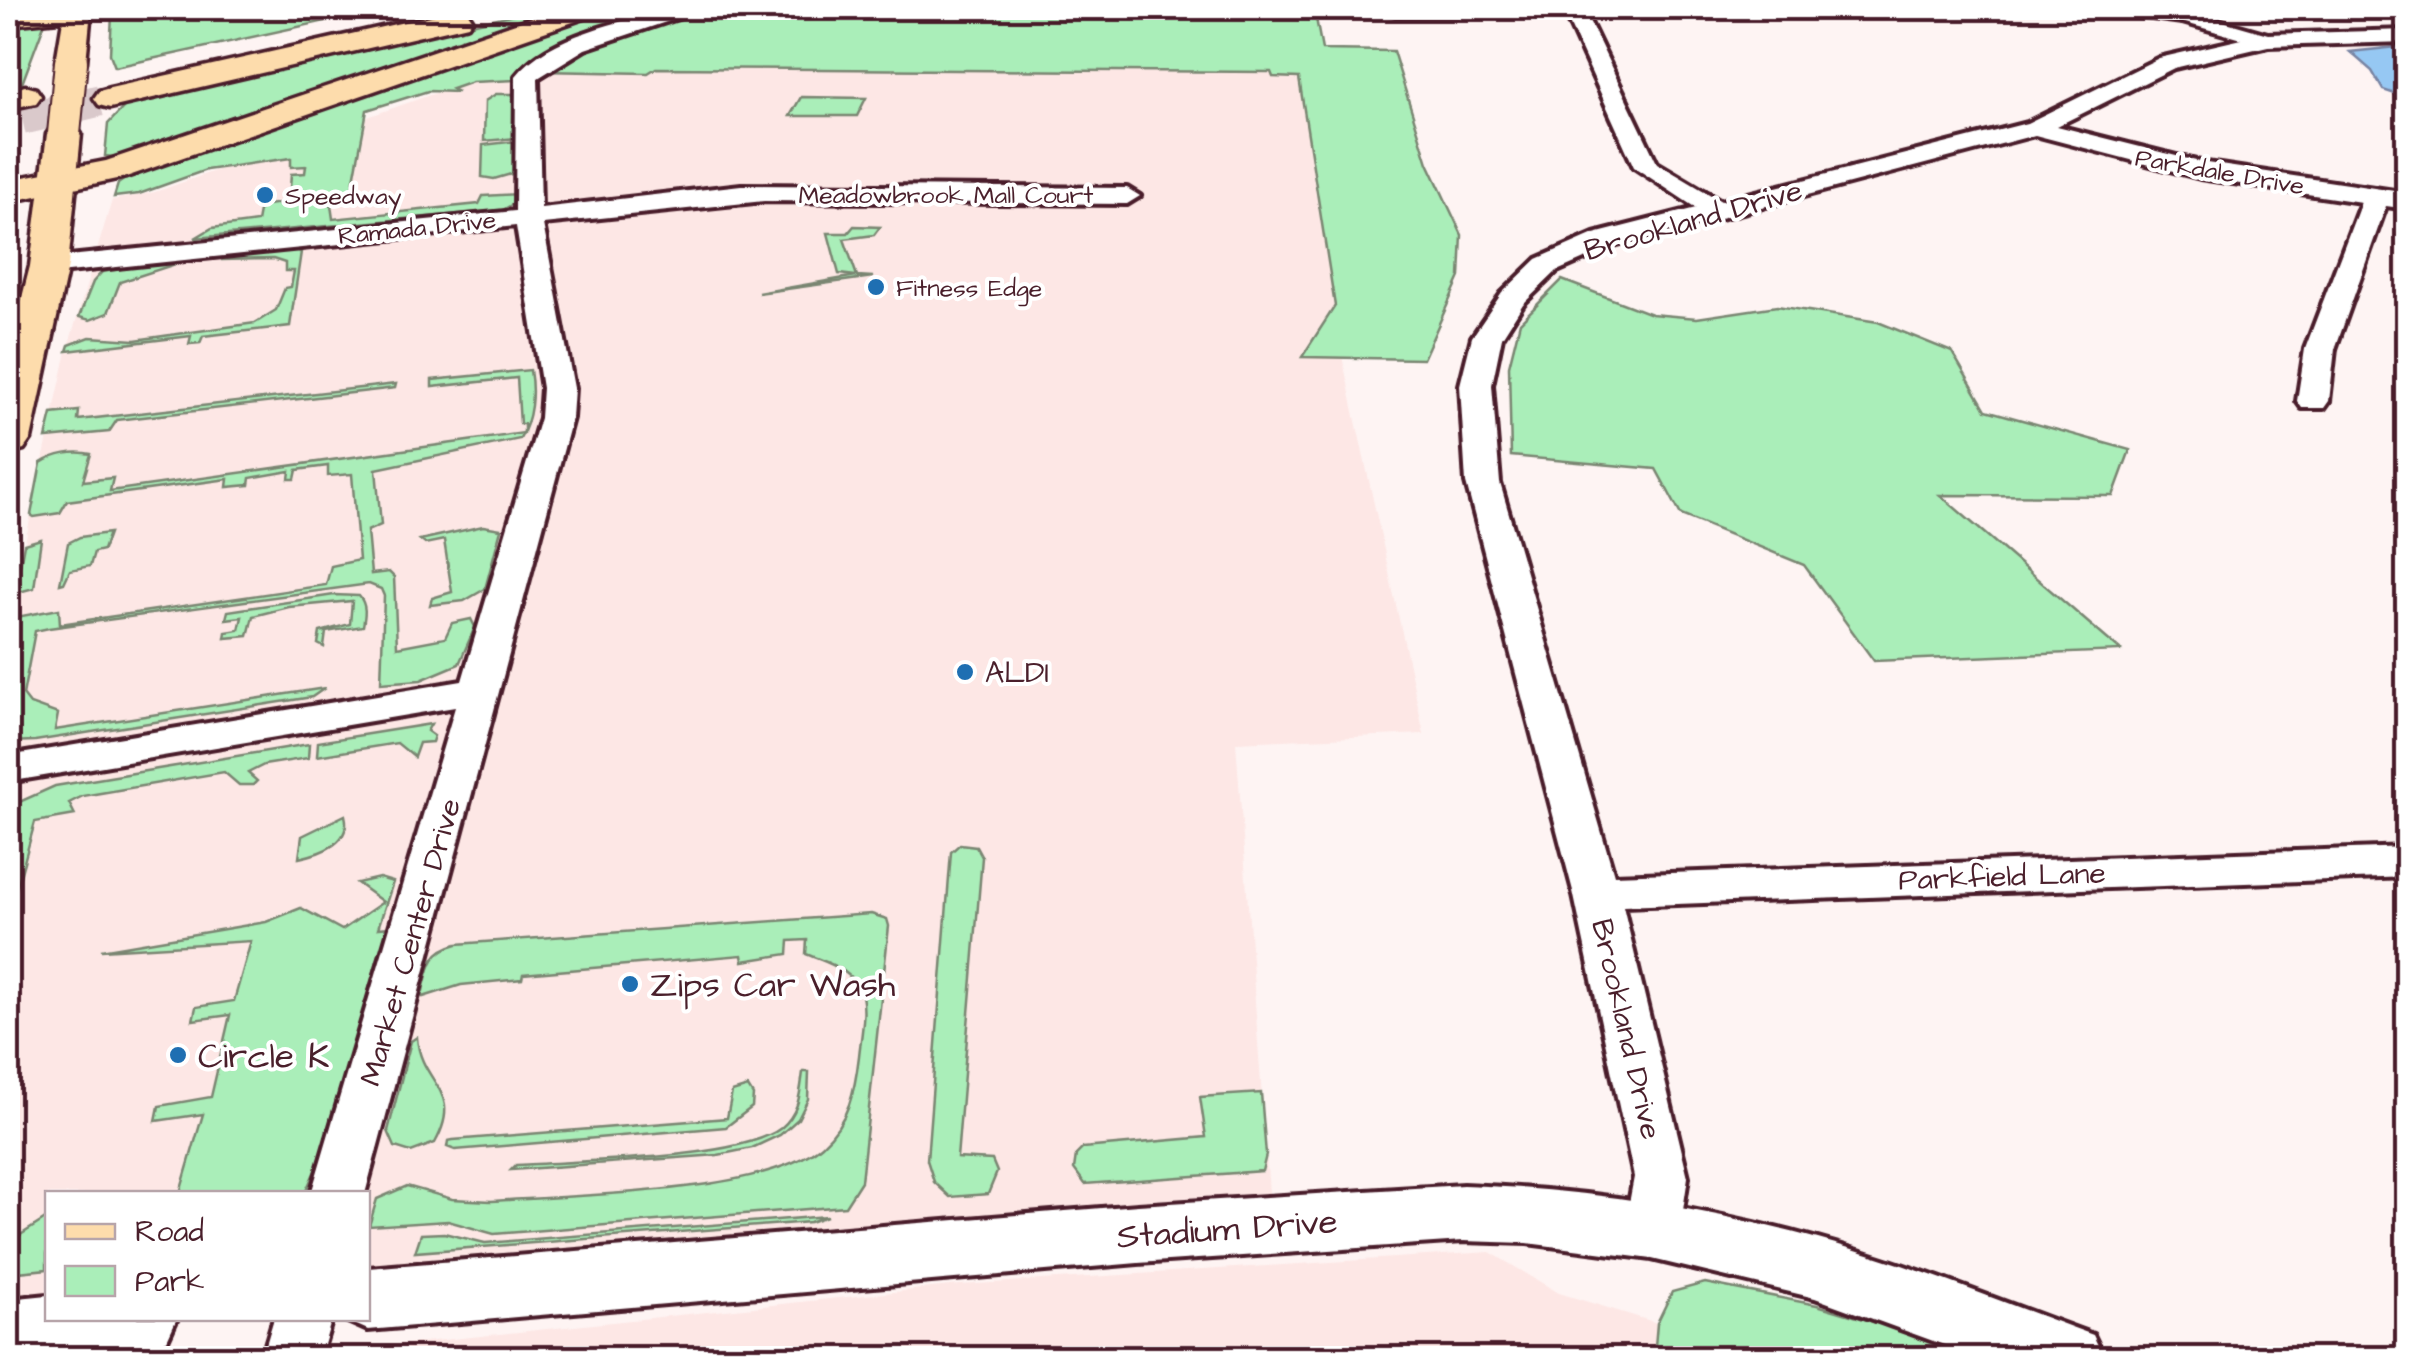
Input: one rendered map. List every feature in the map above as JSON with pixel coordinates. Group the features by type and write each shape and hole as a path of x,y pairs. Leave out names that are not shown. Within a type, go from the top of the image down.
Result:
{"main road":[{"path":"8,16 28,8"},
{"path":"8,16 82,8 71,62 49,266 8,431"},
{"path":"419,8 110,88 507,8"},
{"path":"8,191 114,170 586,8"}],"street":[{"name":"Ramada Drive","path":"49,266 528,216 526,82 530,71 560,52 688,8"},
{"path":"1394,8 1565,8"},
{"path":"1573,8 1647,168 1716,210"},
{"path":"2122,8 2184,16 2268,40"},
{"name":"Brookland Drive","path":"1652,1230 1661,1178 1596,890 1483,483 1476,385 1487,337 1512,299 1548,265 1604,240 2035,128 2167,63 2268,40 2408,36"},
{"name":"Parkdale Drive","path":"2035,128 2200,170 2408,201"},
{"name":"Meadowbrook Mall Court","path":"528,216 584,214 766,193 1127,196"},
{"path":"2313,400 2320,349 2376,197"},
{"name":"Market Center Drive","path":"339,1191 482,690 558,403 528,216"},
{"path":"8,769 482,690"},
{"name":"Parkfield Lane","path":"1596,890 2408,862"},
{"name":"Stadium Drive","path":"370,1298 1138,1234 1463,1213 1580,1220 1652,1230 1820,1268 2067,1358"},
{"path":"8,1330 107,1321"},
{"path":"291,1358 301,1321"}],"shaded area":[{"path":"549,67 1297,69 1343,361 1424,734 1236,742 1269,1193 370,1265 370,1191 45,1191 45,1292 8,1296 8,620 67,351 112,200 155,192 478,78"},
{"path":"1490,1252 1559,1293 1657,1323 1654,1358 273,1358 960,1285"}],"green space":[{"path":"137,8 385,8 115,67 110,54 112,14"},
{"path":"540,8 564,8 122,158 105,156 108,124 126,105"},
{"path":"599,8 677,8 564,46 526,68 516,80 472,82 452,89 458,92 428,91 367,110 351,196 337,197 337,203 331,205 333,219 479,204 483,196 518,194 516,202 503,210 195,238 212,228 257,222 260,206 289,202 291,174 305,173 306,166 291,167 291,158 206,170 139,194 114,197 118,184 141,167"},
{"path":"700,8 1314,8 1322,50 1393,51 1428,163 1462,235 1460,277 1423,359 1302,357 1335,306 1299,78 1273,77 1271,72 656,68 648,73 541,71 561,57"},
{"path":"21,20 45,22 20,89 8,91 8,24"},
{"path":"496,94 513,94 517,138 484,141 485,101"},
{"path":"801,97 866,98 857,116 790,116"},
{"path":"517,141 518,172 494,179 482,177 483,145"},
{"path":"854,226 880,227 874,235 844,239 857,276 873,277 758,293 856,276 839,274 828,233 848,233"},
{"path":"290,249 301,252 290,326 203,336 200,343 189,344 191,336 67,351 69,345 90,337 135,340 255,323 276,310 285,288 291,287 294,271 285,271 285,263 273,259 221,260 240,253"},
{"path":"179,263 120,282 108,313 90,320 79,317 93,282 102,272"},
{"path":"1562,280 1651,314 1697,318 1777,306 1878,322 1952,352 1986,410 2130,450 2113,496 1940,495 2121,651 1874,661 1804,565 1681,515 1656,469 1511,456 1509,366 1520,322"},
{"path":"530,370 531,406 524,431 524,424 520,424 517,378 432,387 432,380"},
{"path":"396,384 395,388 117,420 109,432 46,438 52,414 79,411 78,420"},
{"path":"523,433 520,439 376,469 381,525 367,531 371,574 389,572 394,577 397,647 445,638 452,623 471,619 475,627 459,664 421,680 381,683 384,596 381,589 369,584 49,628 35,631 23,695 30,704 58,714 55,730 325,688 312,697 8,742 11,618 59,609 60,624 326,585 331,566 359,560 352,474 328,476 328,466 297,470 295,479 289,479 290,471 250,478 249,485 227,487 228,479 67,501 60,513 34,517 31,515 41,463 65,454 91,454 83,481 113,478 110,491"},
{"path":"483,526 501,529 485,589 464,601 430,605 432,598 452,592 444,540 425,544 420,540"},
{"path":"109,533 103,550 94,552 90,566 70,570 60,584 68,543"},
{"path":"41,539 34,588 15,593 24,544"},
{"path":"334,595 359,596 365,614 363,626 326,632 324,647 318,644 320,632 350,624 352,601 289,607 253,616 248,636 225,638 226,632 239,630 242,617 226,619 228,611"},
{"path":"431,724 427,731 434,736 432,742 419,743 414,757 397,743 317,756 318,742"},
{"path":"309,744 308,758 264,765 248,773 257,781 253,785 239,785 224,772 83,796 69,803 75,815 35,822 8,920 8,807 55,786"},
{"path":"345,815 340,840 326,850 299,858 302,836"},
{"path":"960,844 976,846 982,857 957,1158 992,1160 997,1172 988,1194 950,1197 934,1182 927,1160 951,852"},
{"path":"379,878 393,882 378,928 391,927 378,958 322,1155 306,1191 181,1191 203,1114 156,1121 159,1106 211,1097 230,1015 193,1020 196,1007 234,1001 251,941 101,950 266,922 301,908 342,930 383,902 357,883"},
{"path":"871,914 887,919 861,1181 845,1206 494,1234 448,1221 370,1226 377,1199 407,1186 452,1199 491,1201 665,1190 758,1174 795,1162 822,1145 839,1126 853,1093 863,1025 862,995 846,973 806,954 807,940 789,941 788,954 743,961 742,955 523,974 522,979 461,985 423,997 418,993 423,991 432,961 441,951 457,944"},
{"path":"417,1037 445,1110 435,1143 411,1152 395,1147 388,1131 411,1041"},
{"path":"803,1072 809,1072 808,1099 798,1119 780,1135 752,1148 718,1155 511,1170 516,1165 694,1153 760,1139 781,1128 792,1116"},
{"path":"748,1087 753,1095 752,1107 726,1127 455,1150 447,1147 448,1141 453,1140 727,1118 732,1092"},
{"path":"1261,1093 1266,1155 1262,1171 1085,1184 1074,1169 1076,1155 1083,1148 1206,1137 1200,1097"},
{"path":"827,1216 810,1222 415,1252 421,1234 444,1233 485,1243"},
{"path":"45,1219 45,1269 8,1273 8,1243"},
{"path":"1705,1283 1817,1305 1996,1358 1654,1358 1657,1323 1672,1292"}],"water":[{"path":"2407,46 2407,98 2383,90 2372,71 2350,52"}],"tunnel":[{"path":"22,119 110,98"}],"place":[{"name":"Speedway","path":"265,195"},
{"name":"Fitness Edge","path":"876,287"},
{"name":"ALDI","path":"965,672"},
{"name":"Zips Car Wash","path":"630,984"},
{"name":"Circle K","path":"178,1055"}]}
